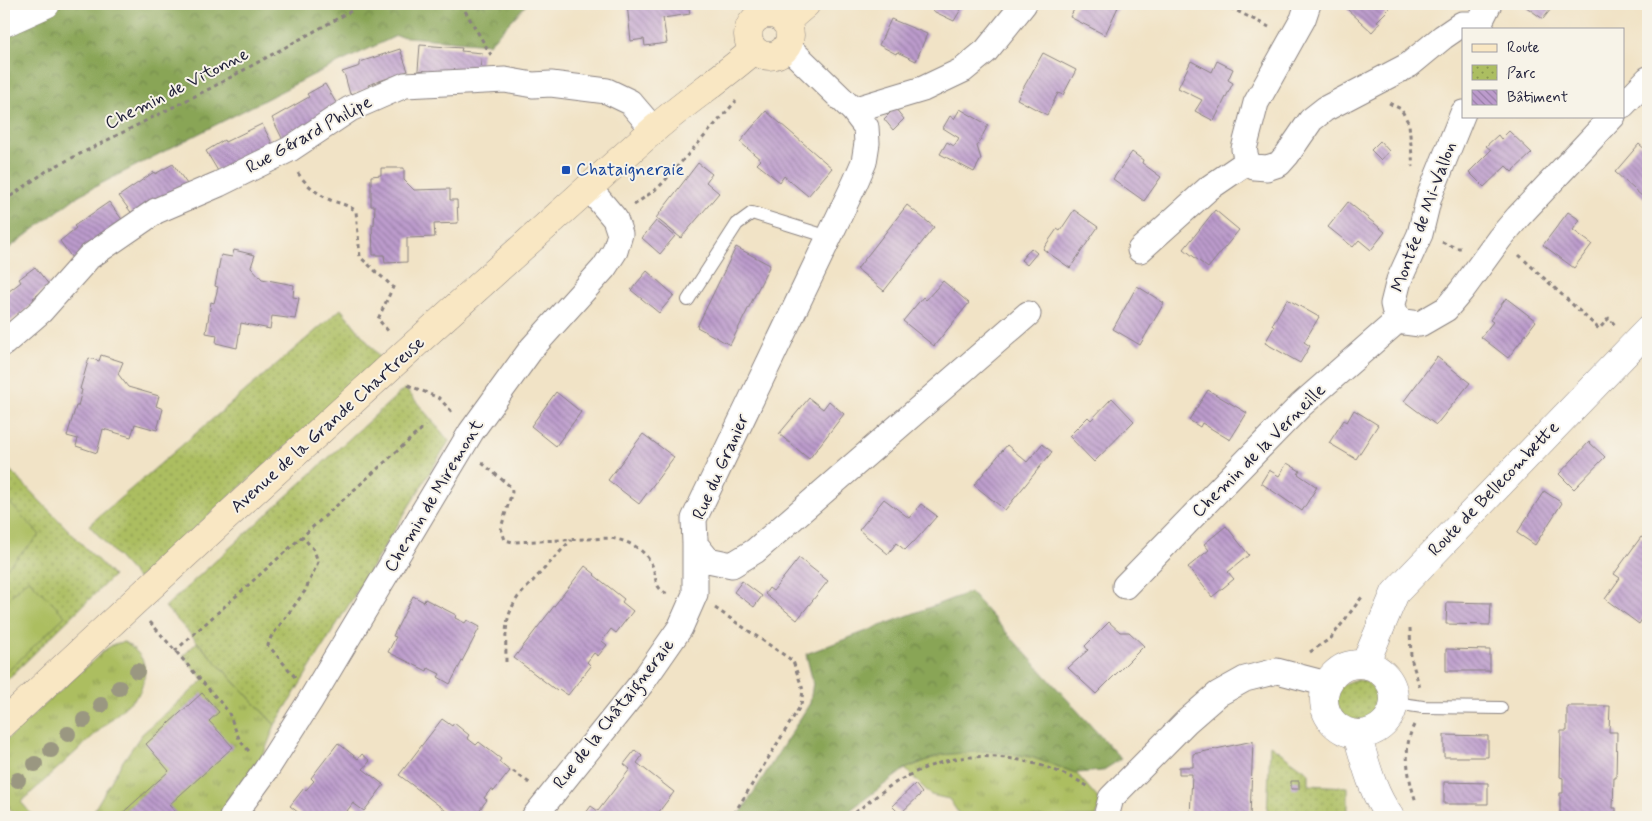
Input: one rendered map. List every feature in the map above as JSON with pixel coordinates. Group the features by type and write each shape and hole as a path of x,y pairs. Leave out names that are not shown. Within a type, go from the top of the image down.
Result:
{"main road":[{"path":"786,34 773,15 767,15 755,20 748,32 750,44 754,50 765,56 771,56 783,51 786,34 806,4"},
{"name":"Avenue de la Grande Chartreuse","path":"4,723 134,602 589,188 654,130 754,50"}],"street":[{"path":"4,23 46,4"},
{"path":"853,110 923,89 963,70 986,51 1024,4"},
{"path":"1308,4 1303,19 1256,103 1244,149 1247,162 1254,168 1266,168 1279,164 1311,120 1325,109 1409,65 1462,24 1483,19"},
{"name":"Rue du Granier","path":"786,34 866,127 866,152 855,183 694,519 695,544 708,560 732,564 755,551 1028,314"},
{"path":"1624,105 1648,79"},
{"name":"Rue Gérard Philipe","path":"4,343 42,311 89,257 156,211 219,184 285,152 350,109 404,86 505,80 607,91 630,102 654,130"},
{"name":"Montée de Mi-Vallon","path":"1397,321 1393,304 1399,280 1420,234 1429,197 1462,115"},
{"path":"1397,321 1420,324 1446,309 1518,217 1611,118"},
{"path":"1140,250 1209,188 1247,162"},
{"path":"589,188 615,219"},
{"name":"Chemin de Miremont","path":"232,817 266,770 310,701 471,432 532,348 610,260 620,234 615,219"},
{"name":"Chemin de la Verneille","path":"1126,586 1301,405 1397,321"},
{"name":"Route de Bellecombette","path":"1365,664 1395,593 1641,337"},
{"name":"Rue de la Châtaigneraie","path":"534,817 641,684 680,628 695,594 694,519"},
{"path":"1354,664 1365,664 1384,674 1391,683 1395,703 1392,714 1378,730 1368,734 1346,733 1329,718 1324,701 1327,684 1333,675 1342,668 1354,664"},
{"path":"1106,817 1111,798 1187,722 1224,690 1245,679 1277,671 1327,684"},
{"path":"1357,735 1371,783 1382,806 1390,817"}],"lane":[{"path":"688,300 737,224 752,212 829,237"},
{"path":"1395,703 1424,707 1501,708"}],"path":[{"name":"Chemin de Vitonne","path":"4,201 48,170 210,88 364,4"},
{"path":"461,4 505,80"},
{"path":"1223,4 1270,28"},
{"path":"615,219 659,187 736,101 733,68"},
{"path":"1352,96 1383,101 1401,109 1409,124 1414,176"},
{"path":"285,152 301,177 318,192 332,201 348,205 356,211 360,257 393,287 378,318 389,332 386,357 390,368 407,384 439,398 471,432"},
{"path":"1535,269 1599,329 1609,318 1641,337"},
{"path":"175,651 425,426"},
{"path":"478,460 511,487 512,492 501,528 505,540 513,542 611,538 634,545 647,557 661,591 669,594 695,594 793,661 803,690 801,705 785,734 732,817"},
{"path":"295,677 268,644 271,637 305,591 318,562 314,550 302,536"},
{"path":"506,662 505,632 507,617 511,608 518,597 571,540"},
{"path":"134,602 228,711 240,741"},
{"path":"1416,802 1409,781 1408,751 1410,733 1424,707"},
{"path":"849,817 902,779 940,763 970,757 1008,758 1049,768 1091,788"}],"green space":[{"path":"4,4 527,4 489,44 396,36 313,75 79,195 4,252"},
{"path":"341,309 382,360 138,579 89,525"},
{"path":"405,388 449,441 275,725 165,607"},
{"path":"4,464 113,576 4,683"},
{"path":"4,497 40,535 4,570"},
{"path":"28,579 65,616 7,672 4,669 4,603"},
{"path":"970,592 1121,759 1102,771 1076,773 1028,756 985,751 940,755 905,769 841,817 738,817 810,703 813,682 806,654"},
{"path":"124,642 132,647 144,664 144,678 139,694 21,802 34,817 18,817 4,803 4,742 106,649 114,644"},
{"path":"197,642 275,725 265,751 224,817 90,817 123,761 142,734 204,680 183,656"},
{"path":"1361,680 1368,683 1374,689 1377,700 1376,708 1368,717 1361,720 1353,720 1346,717 1338,708 1337,696 1340,689 1349,681"},
{"path":"1270,745 1309,773 1309,785 1348,787 1348,817 1267,817"},
{"path":"980,750 1028,756 1076,773 1102,803 1096,817 961,817 949,799 931,795 905,769 940,755"}],"building":[{"path":"627,4 688,4 690,14 663,18 667,43 645,46 644,39 631,41"},
{"path":"937,4 964,4 954,21 933,11"},
{"path":"1077,4 1112,4 1118,7 1105,35 1070,17"},
{"path":"1352,4 1394,4 1377,21 1380,23 1372,32 1347,9"},
{"path":"1522,4 1555,4 1543,19"},
{"path":"891,19 927,34 916,61 897,52 896,54 879,45"},
{"path":"420,45 462,48 461,51 482,53 479,78 418,70"},
{"path":"400,49 408,71 368,85 369,88 350,94 342,72 360,66 360,62"},
{"path":"1043,53 1076,70 1063,95 1058,93 1047,115 1017,99"},
{"path":"1191,61 1212,72 1217,61 1233,69 1228,80 1233,83 1214,121 1195,111 1202,100 1178,88"},
{"path":"325,84 338,106 283,140 272,118 309,97 307,94"},
{"path":"895,108 904,119 893,130 884,119"},
{"path":"960,109 988,125 977,146 981,159 974,172 940,154 947,142 954,146 959,138 943,128 950,116 954,119"},
{"path":"766,111 832,168 808,196 784,176 780,182 757,164 761,160 740,142"},
{"path":"262,124 273,145 238,165 235,162 218,171 206,151 224,140 225,142"},
{"path":"1509,131 1532,153 1512,172 1506,166 1484,187 1469,172 1491,150 1486,146 1498,135 1501,139"},
{"path":"1380,141 1389,151 1381,160 1371,150"},
{"path":"1639,144 1648,152 1648,194 1644,198 1615,172"},
{"path":"1132,152 1143,160 1142,163 1161,177 1144,201 1113,179"},
{"path":"698,163 712,174 706,182 719,193 681,238 656,218"},
{"path":"173,164 187,184 133,215 119,196 154,172 155,174"},
{"path":"381,168 404,168 404,180 414,190 450,189 450,200 457,200 458,223 434,224 435,237 407,238 407,262 385,263 384,255 373,255 372,224 374,225 375,206 371,206 371,176 381,175"},
{"path":"109,202 124,222 74,261 60,241 76,228 74,226"},
{"path":"1348,202 1385,232 1371,250 1359,240 1353,247 1328,227"},
{"path":"907,205 934,227 884,291 857,269"},
{"path":"1074,210 1098,227 1070,268 1043,249 1057,229 1060,231"},
{"path":"1215,210 1239,230 1208,268 1184,249"},
{"path":"1568,212 1580,220 1573,230 1592,244 1574,268 1543,245"},
{"path":"656,221 675,236 660,254 642,238"},
{"path":"736,247 770,265 730,345 697,327"},
{"path":"1031,248 1037,253 1027,265 1021,260"},
{"path":"234,250 255,255 251,267 262,279 294,285 293,297 299,298 295,319 272,316 270,329 241,323 237,348 216,343 217,335 206,333 211,302 214,303 218,287 215,286 221,255 232,257"},
{"path":"35,267 50,286 33,298 36,302 4,326 4,295 21,282 19,279"},
{"path":"647,271 674,295 659,313 631,290"},
{"path":"943,281 969,303 934,346 903,321 923,297 926,300"},
{"path":"1137,286 1164,303 1140,345 1113,329"},
{"path":"1506,298 1536,321 1508,358 1481,337 1493,322 1490,320"},
{"path":"1287,299 1319,317 1304,342 1310,346 1300,363 1265,343 1274,327 1272,325"},
{"path":"101,355 123,362 118,374 128,387 159,396 156,406 163,409 157,430 135,424 131,437 103,429 97,453 76,446 78,439 67,436 76,406 78,406 82,390 80,389 89,358 99,361"},
{"path":"1437,357 1470,383 1436,425 1404,401"},
{"path":"1208,390 1247,413 1230,440 1202,423 1200,427 1189,420"},
{"path":"556,392 581,412 556,446 531,426"},
{"path":"809,398 823,409 829,401 844,414 809,459 779,434"},
{"path":"1112,398 1134,421 1094,462 1069,436 1088,417 1091,420"},
{"path":"1354,410 1378,425 1356,459 1329,443 1344,420 1347,422"},
{"path":"643,434 674,457 639,504 608,480"},
{"path":"1589,442 1605,457 1574,489 1559,474"},
{"path":"1042,444 1052,452 1005,510 974,485 1007,445 1027,462"},
{"path":"1287,463 1300,471 1298,474 1317,487 1302,511 1261,483 1269,470 1279,476"},
{"path":"1544,491 1562,503 1535,545 1517,533"},
{"path":"884,499 909,518 921,504 937,516 905,550 896,543 888,554 859,530"},
{"path":"1226,526 1249,555 1228,572 1234,579 1212,597 1188,567 1209,550 1204,544"},
{"path":"1648,535 1648,610 1639,624 1605,599 1620,578 1614,574 1641,537 1645,539"},
{"path":"799,558 828,581 797,620 765,594 769,588 773,591"},
{"path":"585,566 624,599 622,602 633,611 616,633 611,629 602,641 607,645 598,656 594,653 587,662 591,666 568,695 559,689 557,691 514,658"},
{"path":"742,581 762,596 754,607 734,592"},
{"path":"413,596 424,602 425,599 456,615 455,618 465,623 467,620 480,627 450,684 438,677 440,674 428,668 427,671 388,652 396,637 393,636"},
{"path":"1447,602 1491,603 1490,625 1446,624"},
{"path":"1109,622 1120,632 1129,632 1144,646 1096,694 1068,668 1088,650 1085,646"},
{"path":"1446,649 1490,650 1490,671 1446,671"},
{"path":"202,693 219,712 209,721 233,747 169,805 180,817 118,817 169,771 146,744"},
{"path":"1567,706 1610,706 1609,732 1617,732 1613,808 1616,808 1616,817 1560,817 1560,793 1563,793 1563,778 1560,777 1561,731 1567,731"},
{"path":"442,719 452,726 454,723 469,735 467,738 476,745 479,742 501,759 499,762 510,771 494,791 491,789 484,798 487,800 474,817 454,817 399,775"},
{"path":"1444,735 1488,736 1488,757 1444,757"},
{"path":"1253,741 1250,817 1190,817 1192,774 1179,774 1179,767 1193,767 1193,754"},
{"path":"338,743 358,759 362,754 370,761 363,769 384,785 364,811 353,803 347,811 355,817 304,817 290,806 304,788 306,790 314,781 311,778"},
{"path":"635,750 642,756 637,763 674,792 655,817 583,817 591,806 598,811 630,769 624,764"},
{"path":"1291,781 1299,781 1299,789 1291,789"},
{"path":"1444,782 1488,783 1488,804 1444,804"},
{"path":"915,784 922,793 900,814 892,806"}],"place":[{"name":"Chataigneraie","path":"566,170"}]}
